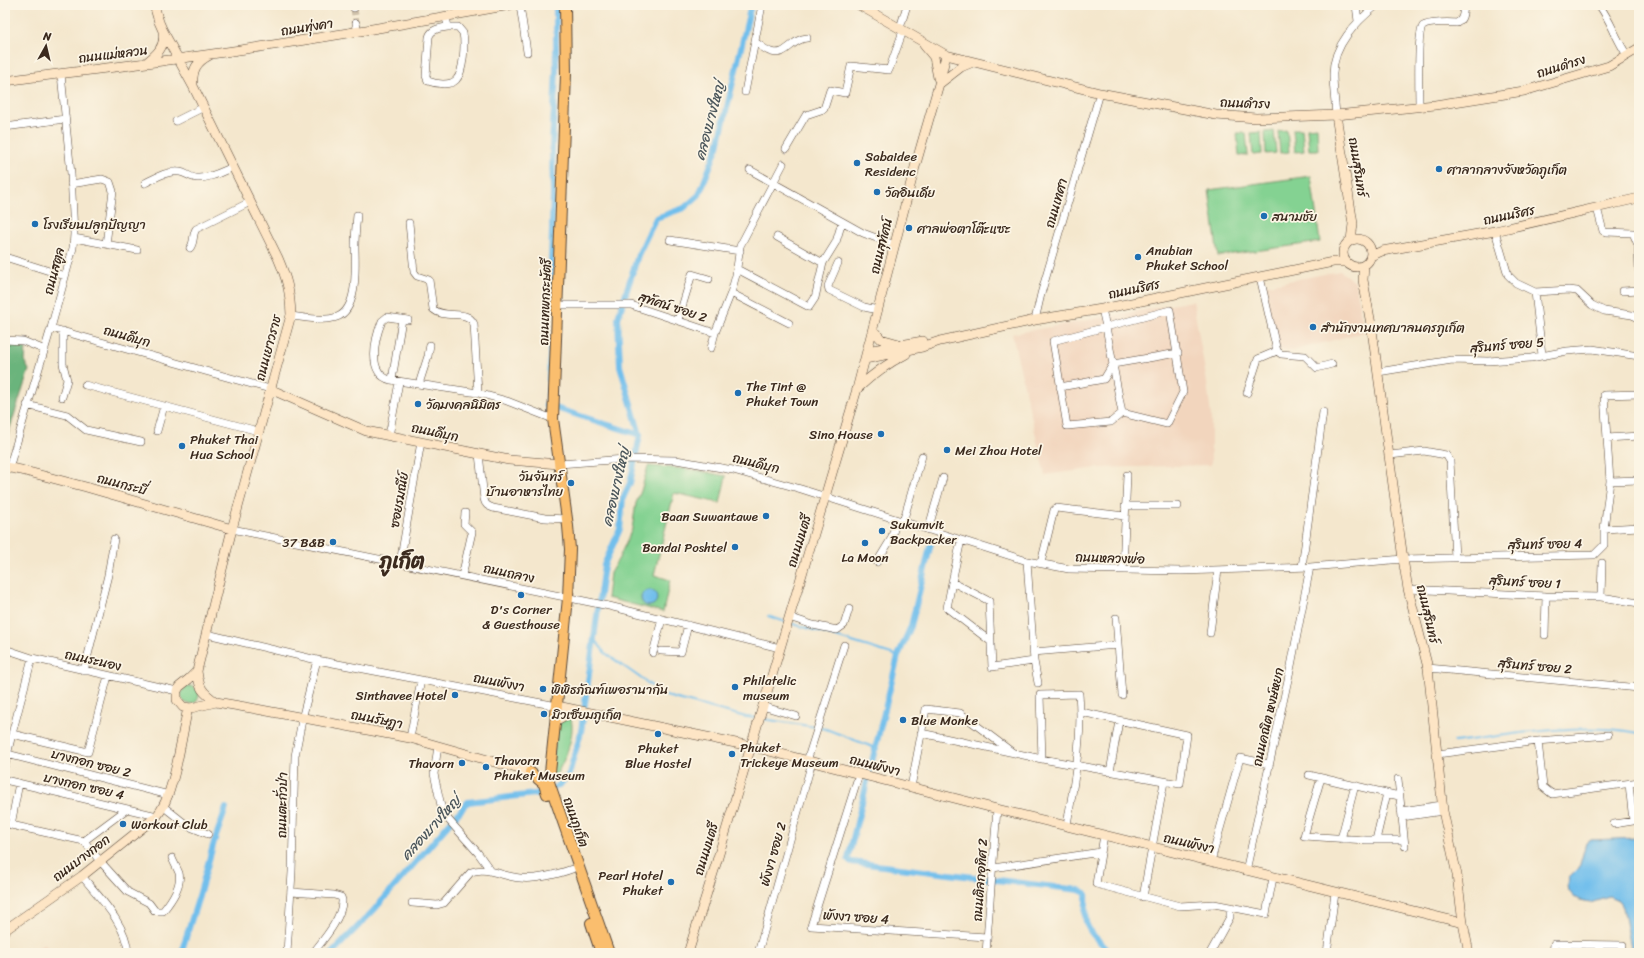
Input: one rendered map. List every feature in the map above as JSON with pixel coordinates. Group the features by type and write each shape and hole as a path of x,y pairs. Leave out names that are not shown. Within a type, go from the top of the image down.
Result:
{"main road":[{"name":"ถนนเทพกระษัตรี","path":"565,5 566,74 553,417 570,549 568,598"},
{"name":"ถนนภูเก็ต","path":"568,598 550,766 546,783 594,923 601,953"},
{"path":"530,772 543,770 550,766"},
{"name":"ถนนรัษฎา","path":"530,772 546,783"},
{"name":"ถนนภูเก็ต","path":"594,923 609,953"}],"street":[{"name":"ถนนเยาวราช","path":"154,5 163,31 193,86 286,276 290,294 290,316 232,529 197,670"},
{"name":"ถนนทุ่งคา","path":"178,59 214,54 357,27 446,17 505,5"},
{"path":"520,5 527,52"},
{"path":"745,92 762,5"},
{"name":"ถนนดำรง","path":"859,5 946,55 1100,93 1216,115 1256,118 1336,115 1419,105 1435,105 1524,91 1609,66 1639,48"},
{"path":"786,149 806,115 824,109 830,90 846,93 851,66 889,70 901,29 906,5"},
{"path":"1356,5 1358,21"},
{"path":"1336,115 1333,73 1336,58 1346,37 1358,21 1377,5"},
{"path":"1419,105 1419,50 1421,29 1430,24 1457,23 1461,21 1463,17 1464,5"},
{"path":"1599,5 1610,22 1618,42 1627,55"},
{"path":"446,17 448,27"},
{"path":"448,27 458,27 464,33 461,69 456,80 452,82 434,83 428,81 426,76 430,34 434,30 448,27"},
{"path":"145,64 155,56 161,47 164,36 163,31"},
{"path":"754,42 772,52 781,53 796,41 807,38"},
{"path":"921,41 934,57 939,84 960,67 973,62"},
{"path":"193,86 192,75 194,70 205,58 214,54"},
{"name":"ถนนสุทัศน์","path":"866,355 874,330 915,166 946,55"},
{"name":"ถนนแม่หลวน","path":"5,81 178,59"},
{"name":"ถนนสตูล","path":"7,468 45,350 73,248 74,238 71,184 60,74"},
{"name":"ถนนเทศา","path":"1036,320 1041,294 1100,93"},
{"path":"176,121 204,108"},
{"name":"ถนนสุรินทร์","path":"1336,115 1356,240"},
{"path":"5,118 6,127 65,118"},
{"name":"สุทัศน์ ซอย 2","path":"558,305 631,305 715,333 731,293 737,269 740,246 783,164"},
{"path":"145,183 161,175 174,172 181,172 198,178 209,176 233,167"},
{"path":"750,170 863,234 895,245"},
{"path":"71,184 102,180 110,182 113,190 106,244"},
{"name":"ถนนนริศร","path":"1370,252 1495,231 1639,198"},
{"path":"190,248 193,242 194,232 196,230 250,202"},
{"path":"1597,208 1604,231 1633,233 1638,246 1639,272"},
{"path":"290,316 330,319 338,317 345,312 349,304 355,281 357,215"},
{"path":"737,269 809,308 815,298 823,263 836,242 842,222"},
{"path":"409,223 414,272 417,276 429,280 433,309 438,313 466,316 473,320 478,393"},
{"path":"1495,231 1508,275 1516,283 1535,292 1577,291 1592,305 1604,310 1632,315 1639,318"},
{"path":"777,237 823,263"},
{"path":"74,238 137,250"},
{"path":"670,240 740,251"},
{"path":"1356,240 1364,241 1370,252 1367,263 1360,266 1344,258 1345,246 1356,240"},
{"path":"5,257 65,276"},
{"name":"ถนนนริศร","path":"866,355 902,345 940,340 1036,320 1102,309 1333,262 1344,258"},
{"path":"838,263 828,286 828,290 864,307 878,310"},
{"name":"ถนนสุรินทร์","path":"1360,266 1372,330 1408,589 1428,668 1443,808 1457,875 1463,923 1469,953"},
{"path":"678,320 692,274 709,279"},
{"path":"1260,277 1276,351 1281,354 1306,356 1317,368 1332,364"},
{"path":"1622,291 1639,290"},
{"path":"1535,292 1542,355"},
{"path":"731,293 789,323"},
{"path":"1102,309 1122,413"},
{"path":"1170,310 1183,392 1167,424 1122,413 1111,422 1067,426 1052,341 1170,310"},
{"path":"389,436 395,381 405,319 384,318 376,341 375,363 381,374 395,381 478,393 507,401 553,417"},
{"name":"ถนนดีบุก","path":"51,328 270,389 366,431 479,454 527,462 559,464 629,460 676,460 733,470 825,497"},
{"path":"874,330 881,339 902,345"},
{"path":"62,397 67,380 63,364 63,332"},
{"path":"711,348 715,333"},
{"path":"5,340 23,341 45,350"},
{"name":"ถนนนริศร","path":"866,355 922,347 940,340"},
{"path":"419,384 430,345"},
{"path":"857,389 870,376 892,361 922,347"},
{"name":"สุรินทร์ ซอย 5","path":"1378,372 1452,360 1468,362 1488,361 1542,355 1567,350 1592,349 1639,356"},
{"path":"1246,393 1258,359 1276,351"},
{"path":"1060,386 1104,379 1113,364 1178,353"},
{"name":"ถนนมนตรี","path":"688,953 716,864 866,355"},
{"path":"85,385 258,431"},
{"name":"สุรินทร์ ซอย 4","path":"1403,559 1594,555 1604,545 1604,529 1610,481 1604,396 1639,394"},
{"path":"27,405 67,415 86,430 141,442"},
{"path":"157,431 164,406"},
{"path":"1302,567 1323,412"},
{"path":"1607,438 1639,436"},
{"name":"ซอยรมณีย์","path":"400,563 421,442"},
{"path":"1390,455 1424,451 1446,455 1450,461 1455,558"},
{"path":"479,454 484,499 487,506 545,518 567,519"},
{"path":"877,562 900,521 922,456"},
{"name":"ถนนกระบี่","path":"7,468 161,508 232,529"},
{"path":"1123,570 1127,475"},
{"path":"928,530 943,478"},
{"path":"1610,481 1639,480"},
{"name":"ถนนหลวงพ่อ","path":"825,497 1028,560 1069,569 1181,571 1218,570 1310,567 1403,559"},
{"path":"1125,506 1178,506"},
{"path":"1041,563 1054,510 1056,508 1125,516"},
{"path":"462,576 472,532 464,524 465,513"},
{"path":"1604,529 1639,527"},
{"name":"ถนนถลาง","path":"232,529 609,606 780,648"},
{"path":"84,671 108,575 114,540"},
{"path":"961,540 947,608 990,641"},
{"path":"1028,560 1033,652 1038,682"},
{"path":"1601,597 1602,563"},
{"name":"ถนนคณิต หงษ์หยก","path":"1246,871 1291,666 1310,567"},
{"path":"1210,633 1218,570"},
{"path":"952,582 989,601 992,667 1034,661"},
{"name":"สุรินทร์ ซอย 1","path":"1408,589 1546,596 1601,597 1639,603"},
{"path":"1545,635 1546,596"},
{"path":"788,620 837,630 844,625 849,609"},
{"path":"1116,618 1122,695"},
{"path":"662,619 657,652 681,652 688,625"},
{"name":"ถนนพังงา","path":"206,634 317,660 734,742 997,809 1211,861 1273,878 1463,923"},
{"name":"พังงา ซอย 2","path":"758,953 816,730 844,645"},
{"path":"1033,652 1118,645"},
{"name":"ถนนระนอง","path":"5,649 32,658 84,671 176,691"},
{"path":"5,764 32,658"},
{"name":"ถนนตะกั่วป่า","path":"287,953 291,892 295,756 302,718 317,660"},
{"name":"สุรินทร์ ซอย 2","path":"1428,668 1639,688"},
{"path":"197,670 176,691 176,696 180,704 188,708 216,702"},
{"path":"197,670 198,681 204,693 216,702"},
{"path":"12,734 88,752 108,676"},
{"path":"410,738 421,680"},
{"path":"1042,759 1040,695 1079,694 1081,712 1076,766 1067,825"},
{"name":"ถนนรัษฎา","path":"216,702 410,738 530,772"},
{"name":"ถนนบางกอก","path":"5,930 82,876 157,816 164,807 169,795 188,708"},
{"path":"911,787 926,709 960,713 1013,754"},
{"path":"555,721 575,710"},
{"path":"921,733 1013,754 1180,784 1187,736 1081,712"},
{"path":"734,742 758,718 796,716"},
{"path":"1110,772 1119,721"},
{"path":"1437,754 1538,741 1608,735"},
{"path":"1538,741 1543,787 1552,794 1639,782"},
{"path":"438,746 435,764 435,780 440,803 446,817 488,864 491,871"},
{"name":"บางกอก ซอย 2","path":"7,754 169,795"},
{"path":"1211,861 1240,758 1269,764"},
{"name":"พังงา ซอย 4","path":"859,774 811,926 988,937"},
{"path":"1309,774 1400,796"},
{"path":"1321,778 1304,836 1404,843 1398,779"},
{"name":"บางกอก ซอย 4","path":"5,780 157,816"},
{"path":"1143,897 1164,782"},
{"path":"19,783 11,825 84,840 100,861 128,892 149,903 158,912 163,911 167,906 180,882 172,858"},
{"path":"1614,824 1633,821 1630,784"},
{"path":"1341,838 1355,785"},
{"path":"1376,840 1387,793"},
{"path":"164,807 188,826 208,834"},
{"path":"1401,814 1443,808"},
{"path":"84,840 127,809"},
{"name":"ถนนติลกอุทิศ 2","path":"986,953 997,809"},
{"path":"1104,835 1096,884 1143,897 1180,906 1214,904 1266,914 1273,878"},
{"path":"992,871 1101,852"},
{"path":"412,903 442,904 471,872 477,870 491,871 524,878 548,875 575,869"},
{"path":"82,876 112,912 128,943 128,953"},
{"path":"291,892 334,894 341,897 342,900 340,910 331,929 314,953"},
{"path":"1327,953 1335,893"},
{"path":"1210,953 1230,917 1230,907"},
{"path":"1553,953 1554,944 1623,945"}],"shaded area":[{"path":"1340,271 1355,282 1364,332 1292,351 1280,350 1263,286"},
{"path":"1193,301 1211,416 1211,465 1096,468 1045,475 1012,334"},
{"path":"44,943 51,953 31,953"}],"green space":[{"path":"1317,127 1318,150 1309,150 1307,128"},
{"path":"1293,129 1302,129 1304,151 1295,152"},
{"path":"1287,130 1289,152 1280,153 1278,131"},
{"path":"1274,131 1276,153 1266,154 1265,132"},
{"path":"1261,132 1262,154 1253,155 1251,133"},
{"path":"1237,133 1246,133 1248,155 1239,156"},
{"name":"สนามชัย","path":"1311,176 1320,242 1218,256 1209,190"},
{"path":"5,343 26,348 25,362 29,370 5,443"},
{"path":"648,466 688,469 726,476 720,503 674,493 654,575 670,580 663,612 607,598 610,573 619,558 632,529 636,503"},
{"path":"186,686 194,686 199,691 197,702 194,704 186,704 181,699 181,691"},
{"path":"562,719 571,719 572,734 563,761 555,777 550,782 557,726"}],"water":[{"path":"646,590 652,590 657,595 655,604 652,606 646,606 641,601 641,595"},
{"path":"1639,838 1639,953 1632,953 1623,907 1618,900 1609,896 1590,902 1579,900 1569,891 1568,885 1569,878 1579,868 1586,843 1590,840"}],"waterway":[{"path":"550,302 553,193 552,145 556,71 556,5"},
{"name":"คลองบางใหญ่","path":"332,953 374,910 468,802 535,794 559,786 569,774 581,732 604,565 620,529 623,498 630,483 640,435 620,366 618,318 638,255 656,218 684,208 699,195 718,146 751,5"},
{"path":"546,412 550,302"},
{"path":"546,405 640,435"},
{"path":"931,543 911,626 898,656 848,859 851,862 1079,890 1086,893 1085,915 1090,931 1111,953"},
{"path":"768,616 786,622"},
{"path":"790,623 898,656"},
{"path":"594,639 605,653 666,696 746,717 756,718"},
{"path":"763,719 816,727"},
{"path":"820,728 878,749"},
{"path":"1454,742 1546,730 1593,729 1639,733"},
{"path":"181,953 214,842 226,808"}],"tunnel":[{"path":"354,8 356,23"}],"place":[{"name":"Sabaidee Residenc","path":"857,163"},
{"name":"ศาลากลางจังหวัดภูเก็ต","path":"1439,169"},
{"name":"วัดอินเดีย","path":"877,192"},
{"name":"สนามชัย","path":"1264,216"},
{"name":"โรงเรียนปลูกปัญญา","path":"35,224"},
{"name":"ศาลพ่อตาโต๊ะแซะ","path":"909,228"},
{"name":"Anubian Phuket School","path":"1138,257"},
{"name":"สำนักงานเทศบาลนครภูเก็ต","path":"1313,327"},
{"name":"The Tint @ Phuket Town","path":"738,393"},
{"name":"วัดมงคลนิมิตร","path":"418,404"},
{"name":"Sino House","path":"881,434"},
{"name":"Phuket Thai Hua School","path":"182,446"},
{"name":"Mei Zhou Hotel","path":"947,450"},
{"name":"วันจันทร์ บ้านอาหารไทย","path":"571,483"},
{"name":"Baan Suwantawe","path":"766,516"},
{"name":"Sukumvit Backpacker","path":"882,531"},
{"name":"37 B&B","path":"333,542"},
{"name":"La Moon","path":"865,543"},
{"name":"Bandai Poshtel","path":"735,547"},
{"name":"D's Corner & Guesthouse","path":"521,595"},
{"name":"Philatelic museum","path":"735,687"},
{"name":"พิพิธภัณฑ์เพอรานากัน","path":"543,689"},
{"name":"Sinthavee Hotel","path":"455,695"},
{"name":"มิวเซียมภูเก็ต","path":"544,714"},
{"name":"Blue Monke","path":"903,720"},
{"name":"Phuket Blue Hostel","path":"658,734"},
{"name":"Phuket Trickeye Museum","path":"732,754"},
{"name":"Thavorn","path":"462,763"},
{"name":"Thavorn Phuket Museum","path":"486,767"},
{"name":"Workout Club","path":"123,824"},
{"name":"Pearl Hotel Phuket","path":"671,882"}],"district":[{"name":"ภูเก็ต","path":"402,561"}]}
